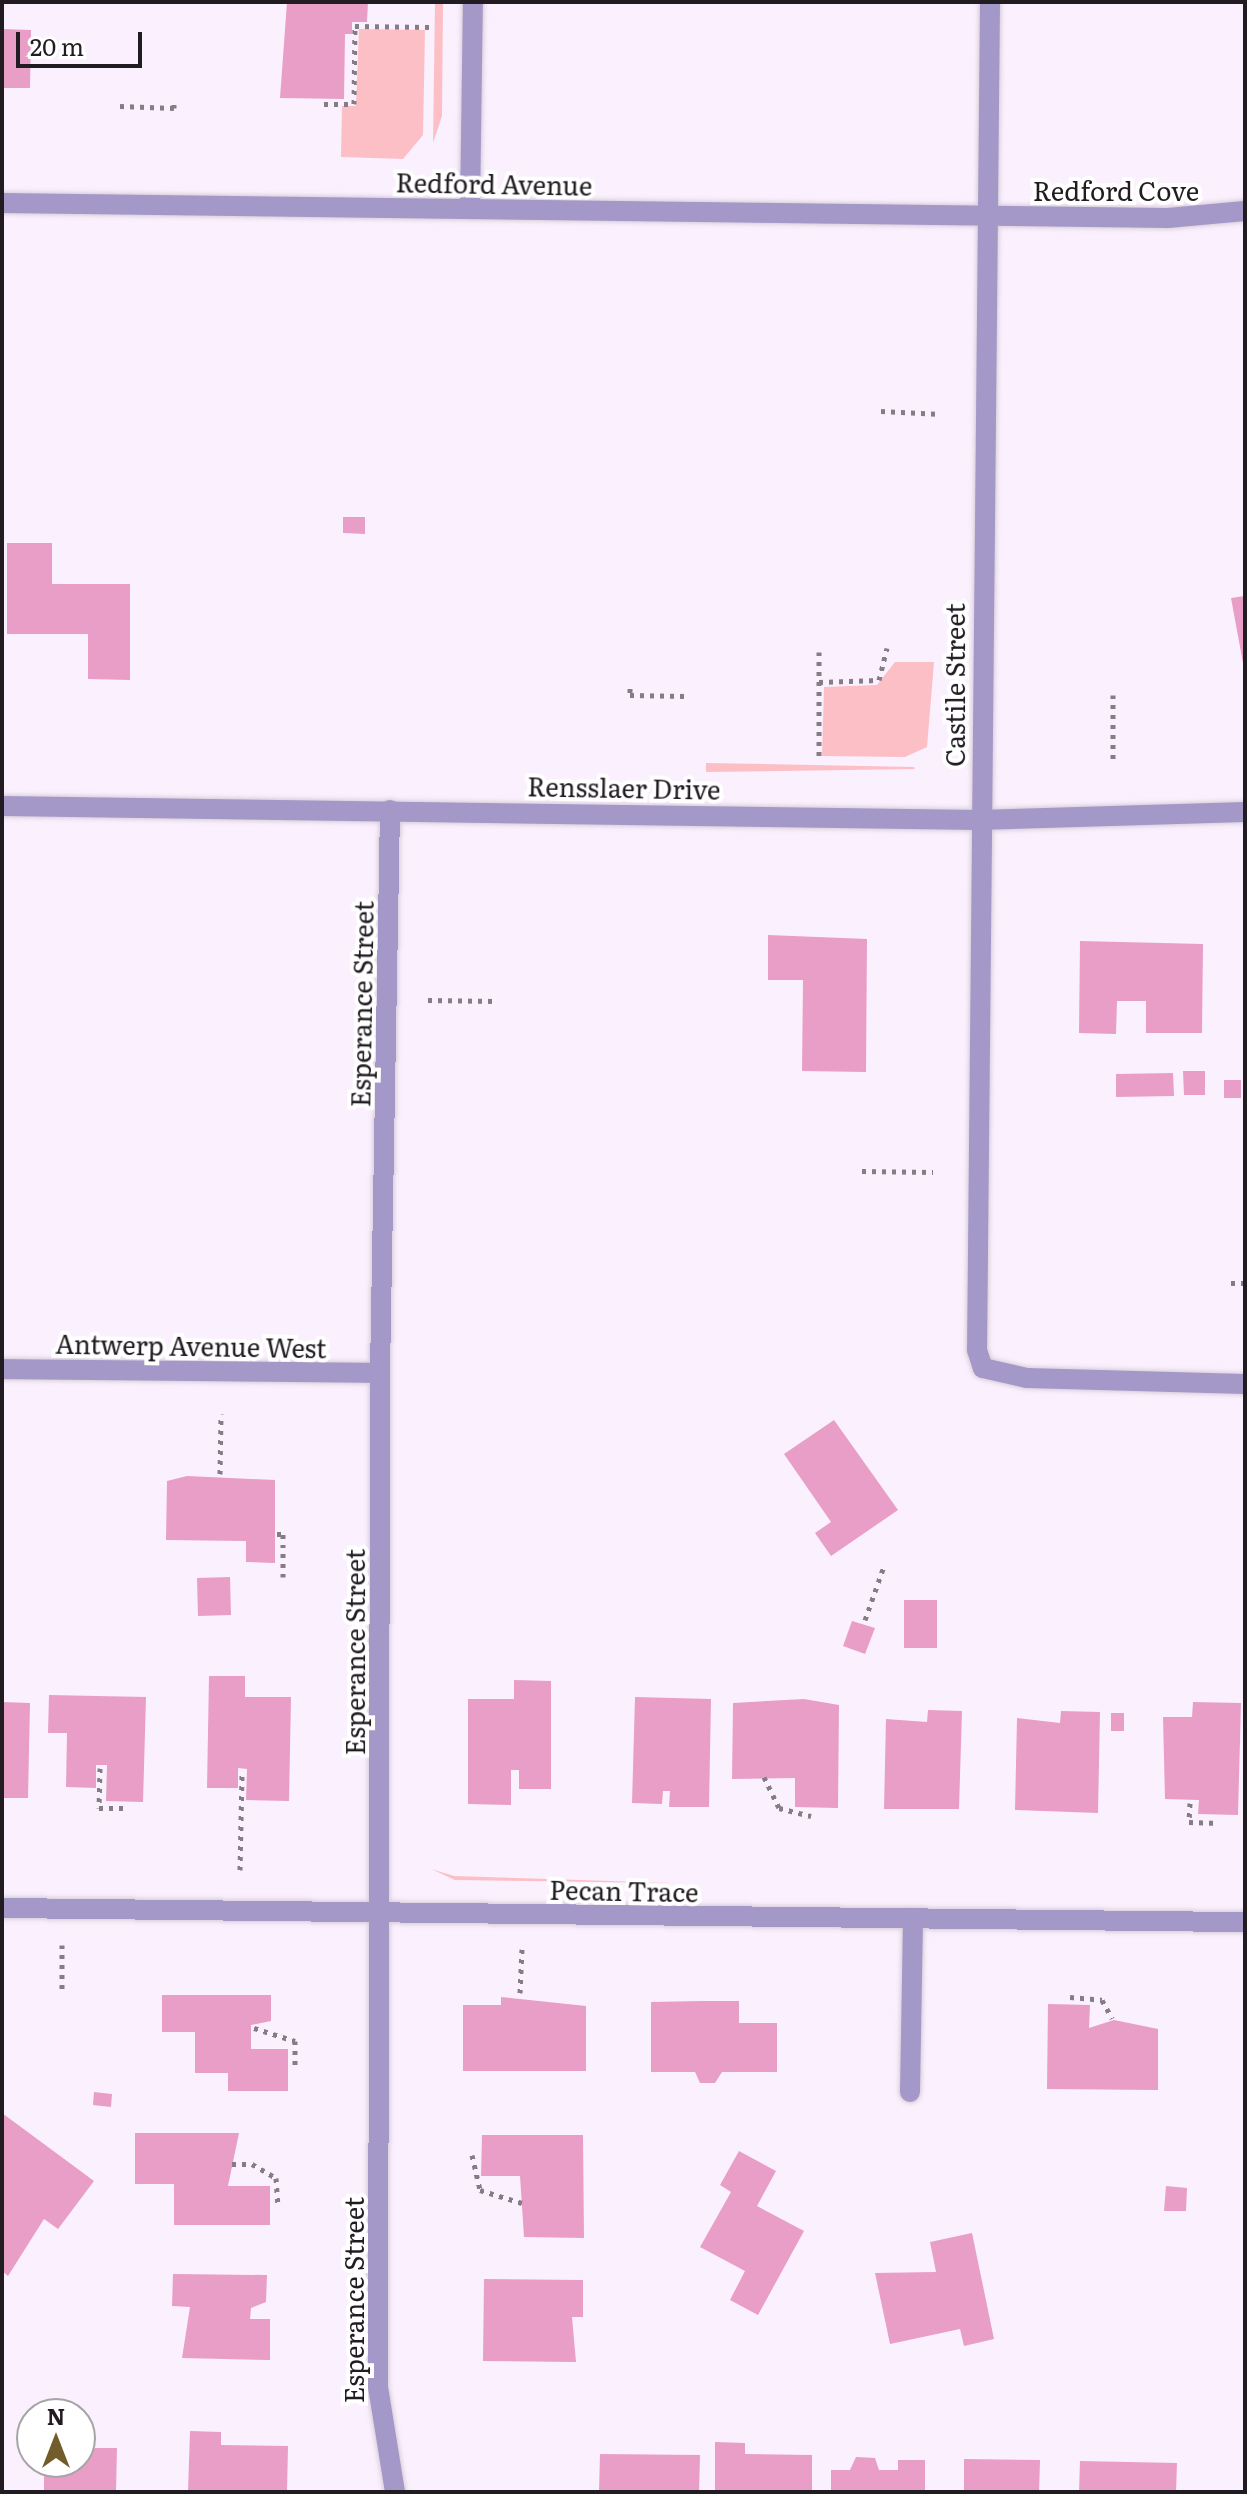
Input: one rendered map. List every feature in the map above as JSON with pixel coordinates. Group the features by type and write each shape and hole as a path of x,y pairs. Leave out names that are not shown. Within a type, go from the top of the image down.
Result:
{"street":[{"path":"470,209 473,2"},
{"name":"Castile Street","path":"990,2 972,1279 983,1368 1073,1382 1245,1384"},
{"name":"Redford Avenue","path":"2,203 986,215"},
{"name":"Redford Cove","path":"986,215 1168,218 1245,211"},
{"name":"Rensslaer Drive","path":"2,806 979,820 1245,812"},
{"name":"Esperance Street","path":"390,810 380,1373 378,2397 395,2492"},
{"name":"Antwerp Avenue West","path":"2,1369 380,1373"},
{"name":"Pecan Trace","path":"2,1908 1245,1922"},
{"path":"910,2092 913,1918"}],"path":[{"path":"324,104 354,104 355,26 429,27"},
{"path":"120,106 174,108 174,99"},
{"path":"881,411 941,414"},
{"path":"819,682 879,680 887,648"},
{"path":"819,652 819,761"},
{"path":"630,688 630,695 685,696"},
{"path":"1113,695 1113,764"},
{"path":"428,1000 495,1001"},
{"path":"862,1171 933,1172"},
{"path":"1231,1283 1245,1283"},
{"path":"220,1473 221,1414 220,1473"},
{"path":"277,1534 283,1534 283,1577"},
{"path":"865,1620 884,1566"},
{"path":"100,1768 99,1808 124,1808"},
{"path":"240,1870 242,1773"},
{"path":"764,1777 779,1808 811,1816"},
{"path":"1190,1803 1189,1822 1219,1823"},
{"path":"62,1945 62,1993"},
{"path":"520,1993 522,1949"},
{"path":"1070,1997 1102,2000 1112,2018"},
{"path":"254,2028 295,2041 295,2070"},
{"path":"472,2155 480,2190 522,2203"},
{"path":"232,2164 252,2164 276,2178 278,2206"}],"shaded area":[{"path":"435,2 443,2 442,116 433,143"},
{"path":"359,29 425,30 423,135 403,159 341,157 342,106 356,106"},
{"path":"895,662 934,662 927,747 905,757 822,756 824,687 877,685"},
{"path":"706,763 914,767 915,769 706,772"},
{"path":"431,1869 454,1876 673,1883 455,1880"}],"building":[{"path":"287,2 368,2 367,22 352,22 352,34 345,34 344,99 280,98"},
{"path":"2,29 31,30 30,88 2,88"},
{"path":"343,517 365,517 365,534 343,533"},
{"path":"7,543 52,543 52,584 130,584 130,680 88,679 88,634 7,634"},
{"path":"1245,596 1245,663 1243,663 1231,598"},
{"path":"768,935 867,939 866,1072 802,1071 803,980 768,980"},
{"path":"1080,941 1203,944 1202,1033 1146,1033 1146,1001 1117,1001 1116,1034 1079,1033"},
{"path":"1183,1071 1205,1071 1205,1095 1184,1095"},
{"path":"1173,1073 1174,1096 1116,1097 1116,1074"},
{"path":"1224,1080 1241,1080 1241,1098 1224,1098"},
{"path":"834,1420 898,1510 831,1556 815,1533 831,1522 784,1454"},
{"path":"187,1476 275,1480 275,1563 246,1562 246,1541 166,1540 167,1481"},
{"path":"230,1577 231,1615 198,1616 197,1578"},
{"path":"904,1600 937,1600 937,1648 904,1648"},
{"path":"852,1621 875,1628 865,1654 843,1646"},
{"path":"209,1676 245,1676 245,1697 291,1697 289,1801 246,1800 247,1769 238,1768 238,1788 207,1788"},
{"path":"514,1680 551,1681 551,1789 519,1789 519,1770 511,1770 511,1805 468,1804 468,1699 514,1699"},
{"path":"49,1695 146,1697 143,1802 106,1801 107,1765 96,1765 96,1788 66,1787 67,1733 48,1733"},
{"path":"635,1697 711,1699 709,1807 669,1807 670,1791 663,1791 662,1804 632,1803"},
{"path":"804,1699 839,1705 838,1808 795,1807 795,1778 732,1779 733,1703"},
{"path":"2,1702 30,1703 28,1798 2,1798"},
{"path":"1193,1702 1241,1703 1238,1815 1198,1814 1199,1800 1165,1799 1163,1717 1192,1717"},
{"path":"928,1710 962,1711 959,1809 884,1809 886,1719 927,1722"},
{"path":"1061,1711 1100,1712 1098,1813 1015,1810 1017,1718 1060,1723"},
{"path":"1111,1713 1124,1713 1124,1731 1111,1731"},
{"path":"162,1995 271,1995 271,2021 251,2025 251,2049 288,2049 288,2091 228,2091 228,2073 195,2073 195,2032 162,2032"},
{"path":"501,1997 586,2006 586,2071 463,2071 463,2005 501,2005"},
{"path":"739,2001 739,2023 777,2023 777,2072 722,2072 715,2083 700,2083 695,2072 651,2072 651,2002"},
{"path":"1048,2004 1090,2005 1089,2028 1114,2020 1158,2029 1158,2090 1047,2089"},
{"path":"94,2092 112,2094 111,2107 93,2105"},
{"path":"2,2113 94,2181 58,2229 44,2219 8,2276 2,2271"},
{"path":"135,2133 239,2133 228,2186 270,2186 270,2225 174,2225 174,2184 135,2184"},
{"path":"482,2135 583,2135 584,2238 524,2237 520,2176 481,2176"},
{"path":"739,2151 776,2171 757,2206 804,2231 758,2315 730,2300 745,2271 700,2247 731,2192 720,2185"},
{"path":"1166,2186 1187,2188 1186,2211 1164,2211"},
{"path":"972,2233 994,2339 964,2346 960,2329 890,2344 875,2273 936,2272 930,2242"},
{"path":"173,2274 267,2275 266,2302 251,2308 250,2319 270,2319 270,2360 182,2358 190,2307 172,2306"},
{"path":"484,2279 583,2280 583,2317 572,2317 576,2362 483,2361"},
{"path":"190,2431 221,2432 221,2445 288,2446 287,2492 188,2492"},
{"path":"715,2442 745,2443 745,2454 812,2455 812,2492 715,2492"},
{"path":"96,2448 117,2448 116,2492 44,2492 44,2478 96,2478"},
{"path":"600,2454 700,2455 699,2492 599,2492"},
{"path":"856,2457 875,2458 879,2470 898,2470 898,2460 925,2460 925,2492 831,2492 831,2470 850,2470"},
{"path":"964,2459 1040,2460 1039,2492 964,2492"},
{"path":"1080,2461 1177,2463 1176,2492 1079,2492"}]}
